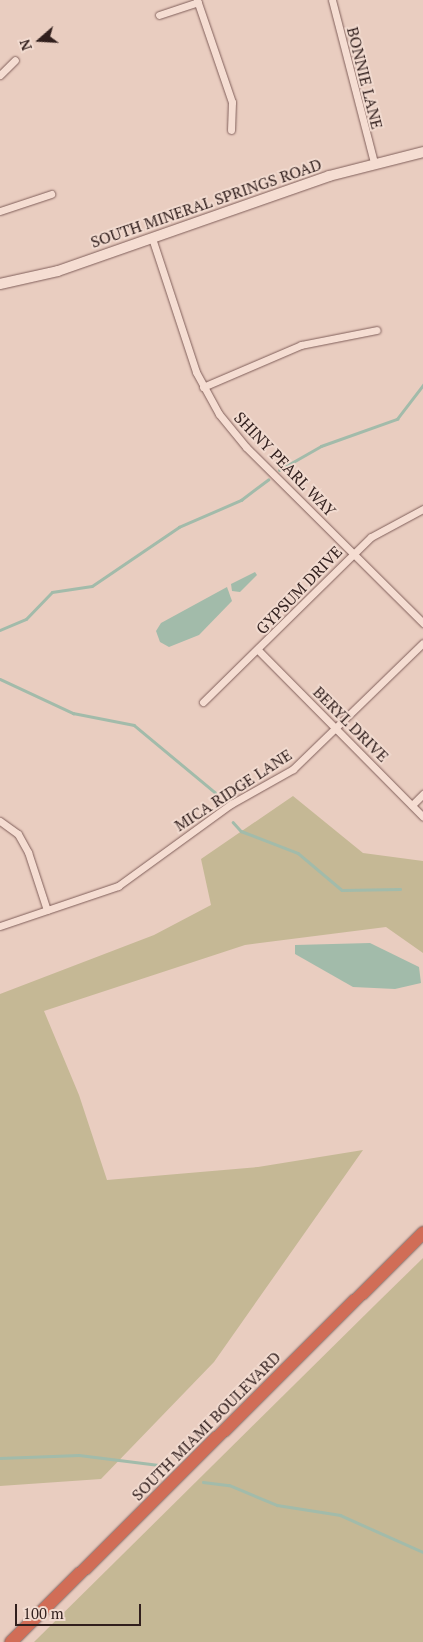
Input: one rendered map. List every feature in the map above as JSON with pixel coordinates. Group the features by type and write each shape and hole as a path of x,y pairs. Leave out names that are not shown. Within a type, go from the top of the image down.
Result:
{"highway":[{"name":"SOUTH MIAMI BOULEVARD","path":"11,1642 423,1233"}],"street":[{"name":"BONNIE LANE","path":"332,0 374,162"},
{"path":"159,15 198,1 232,102 231,130"},
{"path":"0,75 15,60"},
{"name":"SOUTH MINERAL SPRINGS ROAD","path":"0,284 58,271 374,162 423,152"},
{"path":"0,210 51,194"},
{"name":"SHINY PEARL WAY","path":"152,238 203,386 246,447 423,623"},
{"path":"203,386 301,345 377,330"},
{"name":"GYPSUM DRIVE","path":"203,702 259,651 353,554 388,525 423,510"},
{"name":"MICA RIDGE LANE","path":"0,926 118,886 231,804 293,769 337,730 423,643"},
{"name":"BERYL DRIVE","path":"259,651 423,817"},
{"path":"412,805 423,794"},
{"path":"0,821 18,834 28,852 47,910"}],"shaded area":[{"path":"255,572 257,575 240,592 232,591 231,584"},
{"path":"227,587 232,601 199,635 169,647 160,642 156,631 161,623"},
{"path":"293,796 363,853 423,861 423,953 386,927 245,945 44,1011 79,1095 107,1180 258,1167 363,1150 214,1362 101,1479 0,1486 0,994 154,935 211,905 201,859"},
{"path":"370,943 419,967 421,983 395,989 353,987 295,954 295,945"},
{"path":"423,1258 423,1642 34,1642 377,1303"}],"waterway":[{"path":"279,470 321,446 397,419 423,385"},
{"path":"0,630 26,619 52,592 92,586 179,527 241,500 268,480"},
{"path":"0,679 73,713 134,725 216,793"},
{"path":"233,822 241,831 298,853 342,890 400,889"},
{"path":"0,1458 79,1455 158,1465"},
{"path":"203,1482 229,1485 277,1505 340,1515 423,1552"}]}
